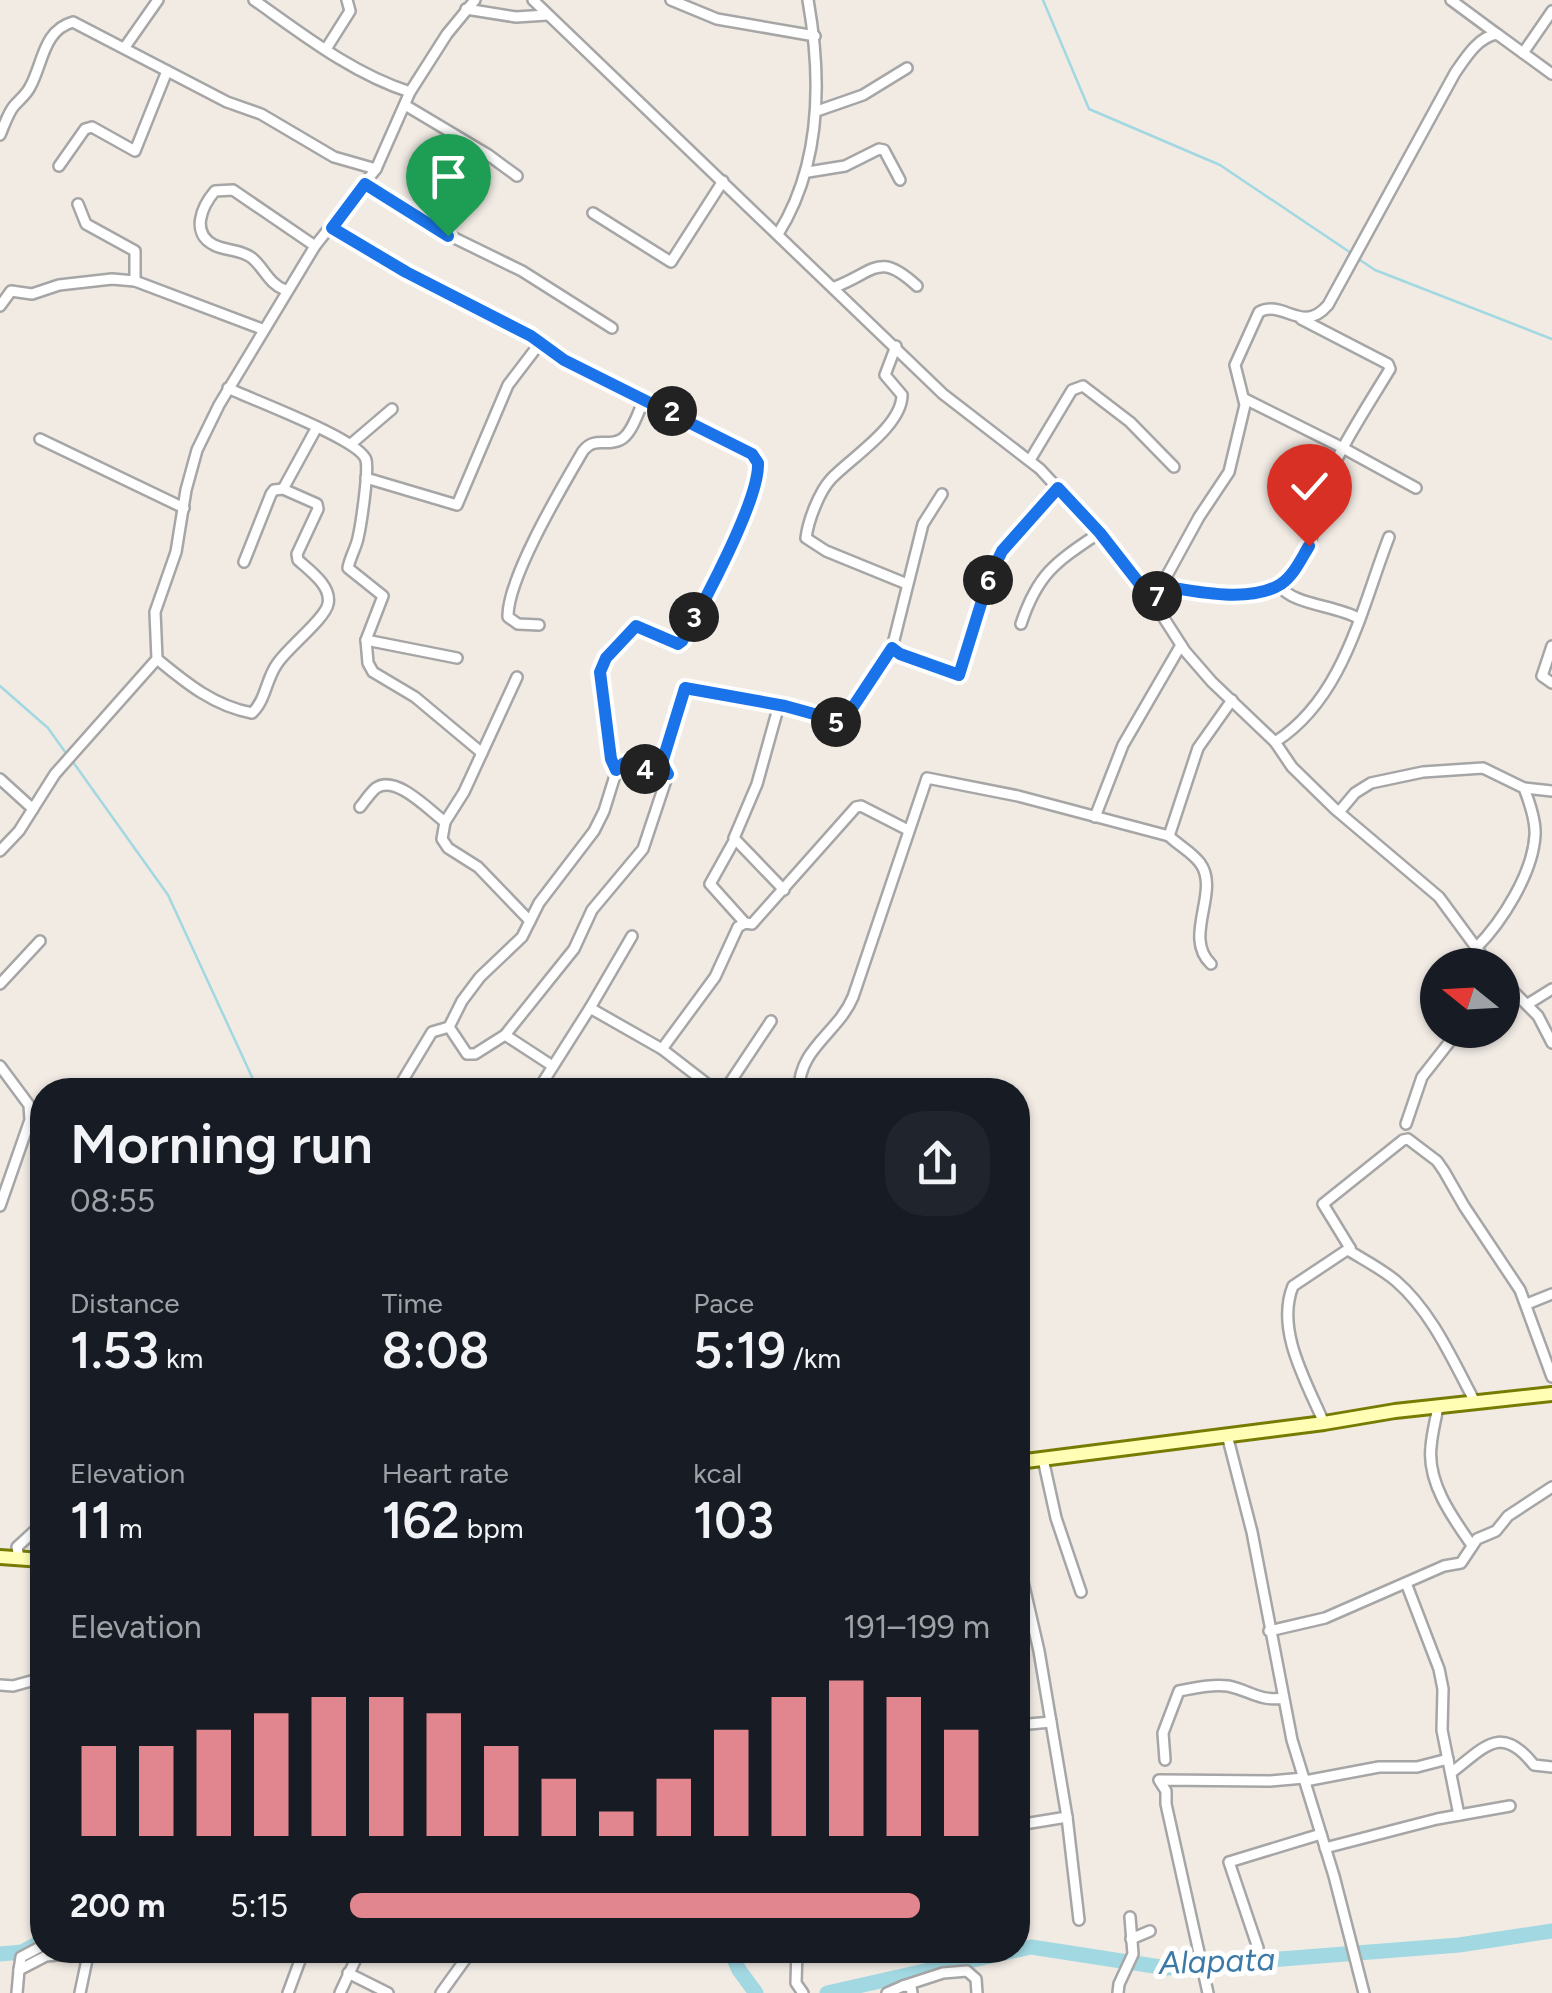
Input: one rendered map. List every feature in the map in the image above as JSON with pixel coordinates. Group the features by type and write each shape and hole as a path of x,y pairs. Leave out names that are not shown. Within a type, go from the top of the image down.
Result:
{"main road":[{"path":"1030,1461 1552,1394"},
{"path":"0,1557 30,1559"}],"street":[{"path":"124,47 158,0"},
{"path":"254,0 326,49 390,86 410,92"},
{"path":"326,49 350,11 347,0"},
{"path":"0,851 19,831 56,774 157,658 155,612 176,552 197,450 228,388 286,290 315,246 376,170 410,92 475,0"},
{"path":"533,0 944,394 1030,460 1058,488 1100,533 1153,601 1181,645 1338,812 1439,897 1476,948 1508,908 1534,843 1535,826 1524,788"},
{"path":"670,0 717,19 815,36"},
{"path":"778,234 808,172 817,111 815,36 808,0"},
{"path":"1451,0 1552,74"},
{"path":"466,10 516,17 547,14"},
{"path":"1524,52 1552,11"},
{"path":"0,135 12,107 28,92 40,57 53,35 68,22 80,23 227,102 261,114 334,157 376,170"},
{"path":"1297,317 1320,314 1456,72 1472,50 1496,34"},
{"path":"817,111 862,95 907,68"},
{"path":"59,166 86,129 92,127 135,151 168,71"},
{"path":"0,102 12,107"},
{"path":"405,104 517,176"},
{"path":"808,172 845,166 879,148 900,180"},
{"path":"593,214 671,262 724,180"},
{"path":"365,184 434,228 522,270 612,328"},
{"path":"286,290 273,285 252,258 207,240 199,222 204,204 214,191 234,190 315,246"},
{"path":"78,204 86,224 135,251 135,281"},
{"path":"332,228 406,272 463,299 564,360 752,454 759,470 735,535 682,641 678,644 636,626 602,666 601,691 616,770 599,823 539,903 516,946 471,989 449,1027 432,1032 405,1078"},
{"path":"834,287 886,265 918,286"},
{"path":"0,306 10,291 32,294 58,286 112,279 135,281 262,329"},
{"path":"1153,601 1199,517 1226,478 1242,423 1244,399 1235,365 1258,312 1270,308 1297,317 1390,366 1343,448 1319,500 1309,546 1293,572 1279,585 1253,592 1219,594 1164,586"},
{"path":"366,478 457,505 508,385 540,343"},
{"path":"896,346 885,375 902,395 902,404 890,424 828,483 806,538 826,552 907,584"},
{"path":"1030,460 1072,390 1083,386 1130,422 1174,466"},
{"path":"228,388 351,444 366,461 358,539 348,568 383,596 366,640 368,663 373,672 415,697 482,753"},
{"path":"539,626 518,624 508,617 510,595 520,569 583,451 596,442 621,440 645,398"},
{"path":"1244,399 1416,488"},
{"path":"351,444 392,409"},
{"path":"244,562 272,494 283,489 317,428"},
{"path":"40,439 184,508"},
{"path":"892,648 953,675 960,674 989,578 1002,551 1058,488"},
{"path":"157,658 221,705 252,713 257,708 274,666 328,603 323,584 296,554 318,510 317,504 283,489"},
{"path":"449,1027 468,1055 505,1036 574,949 592,910 638,856 668,774 662,763 685,688 779,705 844,722 892,648 924,524 942,494"},
{"path":"1022,624 1032,593 1053,566 1100,533"},
{"path":"1276,742 1317,707 1344,658 1389,537"},
{"path":"1279,585 1292,598 1336,608 1358,618"},
{"path":"366,640 457,658"},
{"path":"1095,816 1123,745 1181,645"},
{"path":"1552,646 1542,676 1552,684"},
{"path":"518,677 446,822 444,844 478,867 530,922"},
{"path":"1169,836 1198,748 1232,700"},
{"path":"745,923 710,883 734,841 770,744 779,705"},
{"path":"616,770 624,763 668,774"},
{"path":"1338,812 1371,783 1423,772 1483,768 1524,788 1552,790"},
{"path":"800,1078 808,1054 845,1012 853,997 925,780 932,777 1169,836 1203,869 1202,953 1211,964"},
{"path":"0,779 32,809"},
{"path":"360,807 374,789 386,784 398,787 446,822"},
{"path":"662,1049 715,976 738,927 754,923 858,806 908,830"},
{"path":"734,841 784,890"},
{"path":"547,1078 551,1065 632,936"},
{"path":"0,984 40,941"},
{"path":"1528,1004 1552,989"},
{"path":"1520,997 1552,1043"},
{"path":"590,1008 662,1049 699,1078"},
{"path":"732,1078 771,1022"},
{"path":"505,1036 551,1065"},
{"path":"1406,1124 1422,1077 1445,1048"},
{"path":"0,1066 28,1105 30,1120 0,1206"},
{"path":"1476,1402 1435,1329 1394,1280 1348,1250 1323,1204 1402,1140 1408,1139 1444,1170 1527,1304 1552,1377"},
{"path":"1324,1423 1292,1345 1289,1294 1293,1286 1350,1248"},
{"path":"1527,1304 1552,1294"},
{"path":"1438,1406 1430,1449 1433,1472 1449,1512 1470,1544"},
{"path":"1227,1435 1252,1532 1283,1698 1364,1993"},
{"path":"1043,1459 1056,1518 1081,1592"},
{"path":"1269,1631 1325,1618 1461,1562 1470,1544 1483,1534 1496,1531 1508,1516 1552,1487"},
{"path":"19,1558 17,1547 30,1535"},
{"path":"1406,1584 1439,1669 1443,1689 1442,1730 1459,1815"},
{"path":"1030,1613 1067,1817 1079,1920"},
{"path":"0,1685 30,1681"},
{"path":"1165,1760 1163,1733 1179,1691 1206,1685 1230,1686 1262,1699 1283,1698"},
{"path":"1030,1725 1051,1722"},
{"path":"1451,1773 1492,1743 1520,1746 1534,1765 1552,1767"},
{"path":"1208,1993 1166,1790 1159,1780 1304,1780 1379,1767 1417,1767 1448,1759"},
{"path":"1325,1848 1510,1806"},
{"path":"1030,1824 1067,1817"},
{"path":"1258,1948 1229,1862 1321,1834"},
{"path":"1118,1993 1133,1954 1130,1917"},
{"path":"1131,1939 1150,1931"},
{"path":"16,1993 21,1957 30,1952"},
{"path":"19,1970 32,1963"},
{"path":"80,1993 87,1963"},
{"path":"288,1993 297,1963"},
{"path":"340,1993 354,1963"},
{"path":"441,1993 463,1963"},
{"path":"797,1963 796,1983 803,1993"},
{"path":"888,1993 908,1990 943,1973 966,1971 976,1979 977,1993"},
{"path":"348,1974 388,1993"}],"waterway":[{"path":"1043,0 1089,109 1220,165 1351,253"},
{"path":"1357,258 1375,270 1552,339"},
{"path":"0,686 48,728 68,756"},
{"path":"73,762 168,895 252,1078"},
{"name":"Alapata","path":"1030,1947 1167,1968 1459,1945 1552,1931"},
{"name":"Alapata","path":"0,1954 30,1948"},
{"name":"Alapata","path":"736,1963 756,1993"},
{"name":"Alapata","path":"827,1993 960,1963"}],"route":[{"path":"448,236 365,184 332,228 406,272 531,336 564,360 752,454 758,463 759,470 735,535 682,641 678,644 640,626 632,627 602,666 601,691 616,770 624,763 668,774 662,763 685,688 785,706 843,722 892,648 959,675 989,578 1002,551 1058,488 1100,533 1153,601 1164,586 1219,594 1272,588 1293,572 1309,546"}]}
